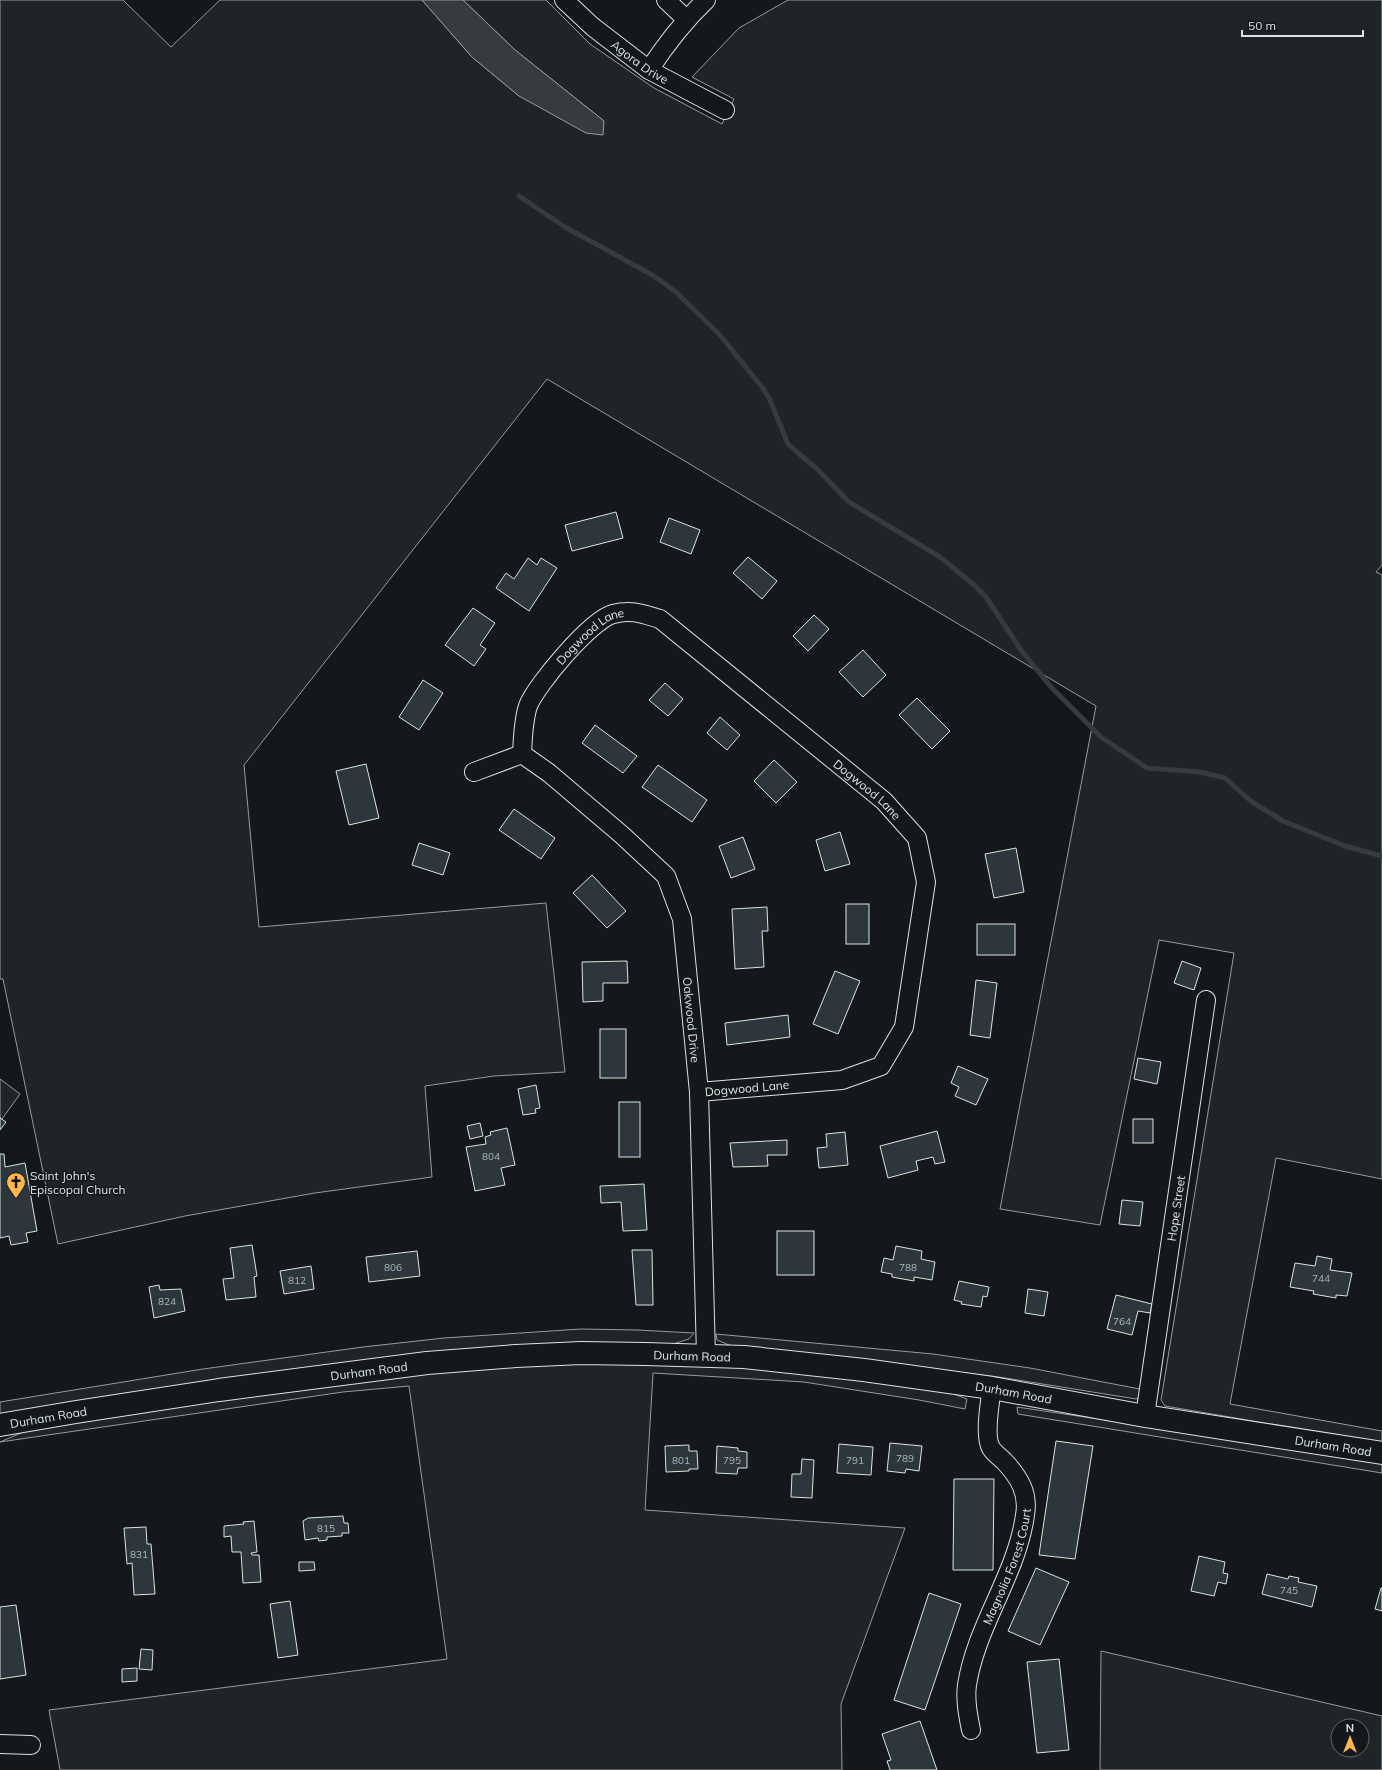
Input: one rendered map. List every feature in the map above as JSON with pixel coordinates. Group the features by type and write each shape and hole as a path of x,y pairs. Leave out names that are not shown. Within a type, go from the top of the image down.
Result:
{"main road":[{"name":"Durham Road","path":"0,1426 76,1412 219,1390 427,1363 516,1356 581,1353 706,1356 814,1364 992,1388 1145,1416 1382,1453"}],"street":[{"name":"Agora Drive","path":"564,0 593,27 649,70 725,110"},
{"path":"666,0 686,19"},
{"path":"649,70 662,50 686,19 706,0"},
{"name":"Dogwood Lane","path":"522,754 524,721 534,693 582,636 596,624 612,614 637,612 660,620 884,801 918,838 926,882 904,1028 881,1066 842,1080 699,1092"},
{"path":"474,772 522,754"},
{"name":"Oakwood Drive","path":"522,754 549,773 622,835 666,876 682,919 699,1092 706,1356"},
{"name":"Hope Street","path":"1145,1416 1206,1000"},
{"name":"Magnolia Forest Court","path":"971,1730 966,1698 967,1685 994,1602 1012,1562 1025,1516 1026,1507 1025,1491 1020,1480 991,1447 988,1428 988,1410 992,1388"},
{"path":"0,1744 31,1745"}],"shaded area":[{"path":"0,0 123,0 171,47 220,0 422,0 472,57 519,96 604,121 515,50 463,0 546,0 590,44 654,88 722,124 734,99 692,77 739,28 788,0 1382,0 1382,565 1376,572 1382,575 1382,1179 1276,1158 1230,1404 1382,1431 1382,1443 1165,1406 1161,1400 1234,953 1159,940 1100,1225 1000,1209 1096,706 547,379 244,765 259,927 546,903 565,1072 494,1076 425,1086 432,1177 315,1193 185,1216 58,1244 3,979 0,979"},
{"path":"422,0 463,0 515,50 604,121 603,135 586,133 519,96 472,57"},
{"path":"0,1079 20,1094 2,1119 0,1118"},
{"path":"581,1329 694,1333 689,1339 673,1344 588,1346 0,1414 0,1402 203,1369 363,1347 444,1338"},
{"path":"716,1334 933,1354 1030,1368 1145,1390 1141,1397 1136,1399 999,1377 807,1354 736,1348 717,1340"},
{"path":"688,1362 822,1373 951,1393 967,1399 965,1409 919,1400 804,1382 653,1373 645,1510 905,1528 841,1704 842,1770 60,1770 49,1710 447,1659 409,1386 343,1392 0,1442 30,1429 326,1384 525,1364"},
{"path":"1017,1407 1382,1461 1382,1473 1018,1414"},
{"path":"1101,1651 1382,1716 1382,1770 1100,1770"}],"building":[{"path":"616,512 623,538 572,551 565,525"},
{"path":"669,518 700,530 691,554 660,542"},
{"path":"748,557 777,581 762,599 733,573"},
{"path":"528,558 537,565 541,558 557,568 529,611 496,588 506,573 514,579"},
{"path":"473,608 495,623 480,645 486,649 474,666 445,645"},
{"path":"814,615 829,629 808,651 793,636"},
{"path":"863,650 886,675 863,697 839,672"},
{"path":"423,680 443,693 419,730 399,717"},
{"path":"665,683 683,699 668,716 649,700"},
{"path":"917,698 950,731 932,749 899,715"},
{"path":"720,717 740,735 727,750 707,733"},
{"path":"595,725 637,756 623,773 582,743"},
{"path":"774,760 797,782 776,803 754,781"},
{"path":"366,764 379,818 349,825 336,771"},
{"path":"658,765 707,800 692,822 642,787"},
{"path":"514,809 555,838 541,859 499,830"},
{"path":"840,832 850,864 825,871 816,840"},
{"path":"743,837 755,869 731,878 719,846"},
{"path":"419,843 450,853 443,875 412,865"},
{"path":"1016,848 1024,892 994,898 985,854"},
{"path":"592,875 626,911 607,928 573,893"},
{"path":"846,904 869,904 869,944 846,944"},
{"path":"767,907 768,931 762,931 764,967 735,969 732,909"},
{"path":"977,924 1015,924 1015,955 977,955"},
{"path":"627,961 628,983 603,983 603,1001 583,1002 582,962"},
{"path":"1182,961 1201,968 1194,990 1174,983"},
{"path":"835,971 860,981 838,1034 813,1024"},
{"path":"976,980 997,983 990,1038 970,1035"},
{"path":"788,1015 790,1037 727,1045 725,1023"},
{"path":"600,1029 626,1029 626,1078 600,1078"},
{"path":"1138,1058 1161,1062 1157,1084 1134,1079"},
{"path":"958,1066 988,1079 976,1105 955,1096 959,1087 951,1083"},
{"path":"536,1085 540,1108 535,1109 536,1113 523,1115 518,1089"},
{"path":"619,1102 640,1102 640,1157 619,1157"},
{"path":"0,1118 6,1122 0,1130"},
{"path":"1133,1119 1153,1119 1153,1143 1133,1143"},
{"path":"480,1123 483,1136 470,1139 467,1126"},
{"path":"507,1128 515,1165 501,1168 505,1185 475,1191 466,1147 486,1144 485,1137 491,1135 490,1132"},
{"path":"937,1131 945,1162 935,1164 933,1157 916,1161 918,1170 888,1178 880,1146"},
{"path":"845,1132 848,1165 819,1168 817,1148 827,1147 826,1134"},
{"path":"787,1140 787,1155 767,1155 768,1166 733,1167 730,1143"},
{"name":"Saint John's Episcopal Church","path":"0,1154 4,1154 5,1167 25,1163 37,1231 26,1233 28,1242 11,1245 9,1236 0,1238"},
{"path":"644,1184 647,1230 623,1231 621,1202 601,1203 600,1186"},
{"path":"1122,1200 1143,1202 1140,1226 1119,1224"},
{"path":"777,1231 814,1231 814,1275 777,1275"},
{"path":"252,1245 257,1276 254,1277 256,1297 226,1300 223,1279 234,1278 230,1248"},
{"path":"896,1246 922,1251 921,1259 935,1262 932,1280 914,1277 914,1281 892,1277 892,1274 881,1272 884,1258 893,1260"},
{"path":"632,1250 652,1250 653,1305 636,1305"},
{"path":"417,1251 420,1276 369,1282 366,1257"},
{"path":"1317,1256 1332,1259 1330,1270 1352,1273 1347,1296 1336,1295 1336,1298 1313,1294 1314,1291 1290,1287 1295,1263 1315,1266"},
{"path":"311,1266 314,1289 284,1294 280,1271"},
{"path":"959,1281 989,1287 987,1297 983,1296 981,1307 961,1304 962,1302 954,1300"},
{"path":"159,1285 160,1290 181,1289 185,1311 154,1318 149,1287"},
{"path":"1028,1289 1048,1292 1044,1316 1025,1313"},
{"path":"1116,1295 1152,1304 1150,1313 1138,1311 1132,1335 1107,1329"},
{"path":"1056,1441 1093,1446 1075,1559 1039,1555"},
{"path":"890,1443 922,1446 919,1471 906,1469 905,1473 887,1471"},
{"path":"839,1444 873,1447 871,1475 837,1473"},
{"path":"689,1445 689,1451 697,1451 698,1469 666,1472 665,1446"},
{"path":"717,1446 738,1448 738,1451 747,1452 747,1468 738,1468 737,1474 716,1473"},
{"path":"802,1459 814,1460 812,1498 791,1497 792,1474 801,1474"},
{"path":"954,1479 994,1479 993,1570 953,1570"},
{"path":"343,1516 344,1523 348,1523 349,1533 342,1533 342,1536 327,1537 327,1540 319,1541 318,1538 305,1540 303,1521 308,1518"},
{"path":"254,1521 257,1552 251,1553 252,1555 259,1555 261,1582 243,1583 241,1552 232,1552 231,1536 224,1537 224,1526 244,1524 243,1522"},
{"path":"146,1527 147,1544 151,1544 155,1594 134,1595 132,1563 127,1564 124,1528"},
{"path":"1199,1556 1225,1562 1223,1573 1228,1574 1226,1584 1218,1582 1214,1596 1191,1591"},
{"path":"299,1562 314,1562 315,1570 299,1571"},
{"path":"1036,1568 1069,1582 1040,1645 1008,1631"},
{"path":"1267,1574 1288,1579 1289,1576 1299,1578 1298,1582 1317,1586 1312,1607 1262,1594"},
{"path":"1382,1588 1382,1611 1375,1609"},
{"path":"929,1593 961,1604 925,1710 894,1700"},
{"path":"290,1601 298,1655 278,1658 270,1604"},
{"path":"16,1605 26,1675 0,1679 0,1607"},
{"path":"141,1649 153,1650 152,1670 139,1669"},
{"path":"1059,1659 1069,1750 1037,1753 1027,1662"},
{"path":"137,1668 137,1681 122,1682 122,1669"},
{"path":"920,1721 937,1770 890,1770 887,1761 891,1760 882,1734"}],"waterway":[{"path":"519,196 565,227 654,276 676,292 719,334 762,387 770,400 788,444 818,470 849,502 940,557 974,585 986,597 1021,650 1051,687 1101,737 1147,768 1200,772 1225,778 1252,802 1283,821 1345,846 1382,856"}],"place":[{"name":"Saint John's Episcopal Church","path":"16,1199"}]}
